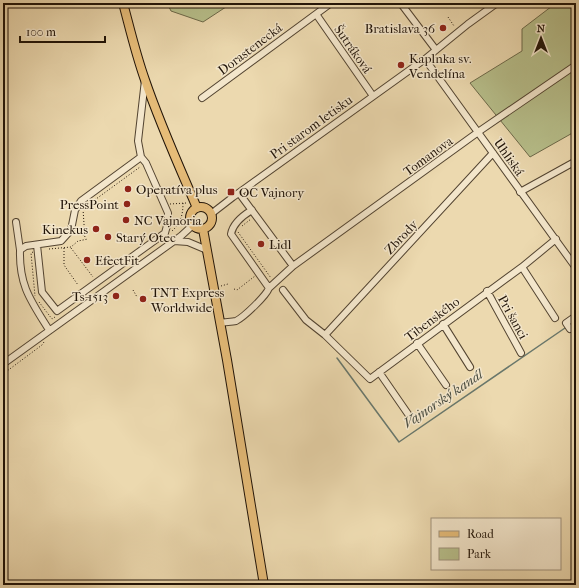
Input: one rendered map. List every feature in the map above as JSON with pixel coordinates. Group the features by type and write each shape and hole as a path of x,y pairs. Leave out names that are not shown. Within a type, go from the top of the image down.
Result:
{"main road":[{"path":"124,3 136,52 145,79 172,151 197,208"},
{"path":"211,214 206,209 197,208 192,212 190,221 198,229 203,229 264,585"},
{"name":"Pri starom letisku","path":"203,229 211,224 211,214"}],"street":[{"name":"Dorastenecká","path":"202,98 331,3"},
{"name":"Pri starom letisku","path":"211,214 239,192 425,59 468,24 497,3"},
{"path":"400,4 436,50"},
{"name":"Šutráková","path":"316,14 373,96"},
{"name":"Uhliská","path":"425,59 576,268"},
{"name":"Tomanova","path":"220,323 236,321 252,308 267,293 269,288 293,266 478,132 576,65"},
{"path":"38,248 42,292 58,310 165,233 168,222 168,213 146,163 141,157 138,141 145,79"},
{"name":"Zbrody","path":"325,335 493,153"},
{"path":"20,250 26,246 38,248 61,242 71,229 76,210 81,200 141,157"},
{"path":"520,192 576,161"},
{"path":"239,192 293,266"},
{"path":"252,210 238,220 230,234 269,288"},
{"path":"16,222 22,281 27,294 49,330"},
{"path":"3,364 174,241 193,225"},
{"name":"Tibenského","path":"379,372 522,267 556,239"},
{"path":"174,241 188,242 207,250"},
{"path":"522,267 555,318"},
{"path":"283,290 306,320 325,335 370,378 379,372 408,414"},
{"name":"Pri šanci","path":"486,292 521,353"},
{"path":"576,316 566,323 570,329 576,326"},
{"path":"443,324 470,367"},
{"path":"417,344 446,386"}],"path":[{"path":"448,17 454,26"},
{"path":"85,239 83,208 146,163"},
{"path":"168,204 186,203"},
{"path":"242,226 256,216"},
{"path":"71,229 85,236"},
{"path":"237,230 272,278"},
{"path":"58,318 57,316 52,319 36,297 31,253 38,248 71,247 78,241 88,239"},
{"path":"71,247 97,282"},
{"path":"64,248 64,265 78,285"},
{"path":"234,289 237,290 259,273"},
{"path":"220,286 228,284"},
{"path":"132,290 137,297"},
{"path":"3,374 42,345 45,341"}],"green space":[{"path":"167,3 232,3 203,22 171,11"},
{"path":"556,3 576,3 576,131 530,157 470,83 522,51 522,29"}],"waterway":[{"name":"Vajnorský kanál","path":"571,325 576,321"},
{"name":"Vajnorský kanál","path":"337,358 399,442 565,328"}],"place":[{"name":"Bratislava 36","path":"443,28"},
{"name":"Kaplnka sv. Vendelína","path":"401,65"},
{"name":"Operatíva plus","path":"128,189"},
{"name":"OC Vajnory","path":"231,192"},
{"name":"PressPoint","path":"127,204"},
{"name":"NC Vajnoria","path":"126,220"},
{"name":"Kinekus","path":"96,229"},
{"name":"Starý Otec","path":"108,237"},
{"name":"Lidl","path":"261,244"},
{"name":"EfectFit","path":"87,260"},
{"name":"Ts-1513","path":"116,296"},
{"name":"TNT Express Worldwide","path":"143,299"}]}
